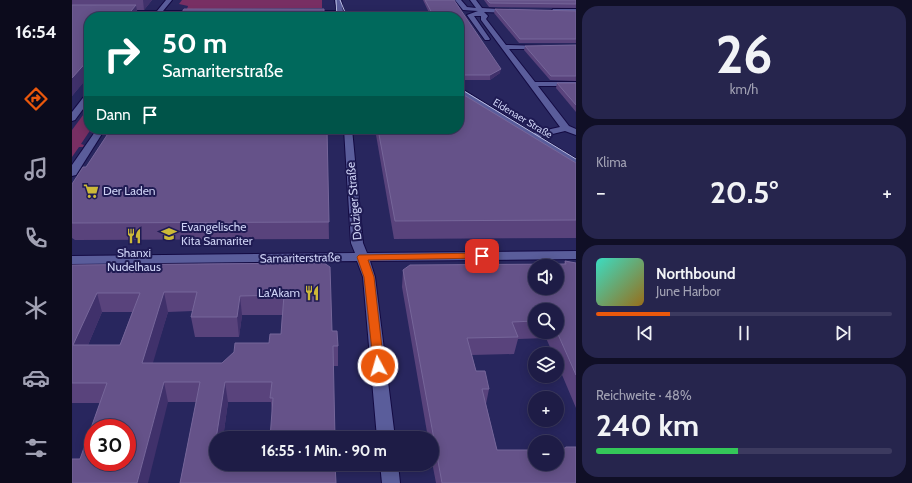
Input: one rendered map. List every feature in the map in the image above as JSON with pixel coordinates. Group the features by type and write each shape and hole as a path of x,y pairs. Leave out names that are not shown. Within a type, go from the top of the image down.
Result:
{"street":[{"path":"156,12 169,0"},
{"path":"338,0 340,12"},
{"path":"458,0 465,10 484,14"},
{"path":"473,0 484,14 483,19 506,47 566,128 576,132"},
{"path":"576,11 549,13 576,16"},
{"path":"487,39 470,15 515,13"},
{"path":"506,47 545,46"},
{"path":"533,84 576,84"},
{"name":"Eldenaer Straße","path":"464,94 576,163"},
{"path":"72,118 84,102"},
{"path":"532,136 566,128"},
{"path":"72,173 98,134"},
{"name":"Dolziger Straße","path":"348,134 357,243 369,277 385,431"},
{"name":"Samariterstraße","path":"72,260 576,255"},
{"path":"390,471 391,483"}],"shaded area":[{"path":"182,0 322,0 322,8 187,9 188,6 179,4"},
{"path":"84,114 84,134 88,134 81,144 84,145 83,147 79,147 72,157 72,130"}],"building":[{"path":"425,0 454,0 462,12 431,12"},
{"path":"487,0 576,0 576,4 490,3"},
{"path":"72,5 136,5 130,12 84,12 84,65 72,78"},
{"path":"184,9 324,9 324,12 182,12"},
{"path":"495,9 576,11 576,39 520,39"},
{"path":"464,15 501,69 490,75 464,75"},
{"path":"576,45 576,76 551,76 525,46"},
{"path":"557,83 576,83 576,105"},
{"path":"464,95 576,163 576,220 395,221 379,134 464,134"},
{"path":"108,134 327,134 329,222 72,223 72,184 83,167 86,167"},
{"path":"565,261 576,263 576,375 560,339 564,339 564,303 528,303 528,321 512,322 518,337 467,338 476,371 485,371 489,389 482,389 497,450 528,450 528,471 564,471 564,448 566,447 576,447 576,483 442,483 439,467 439,431 432,431 403,270 410,265 528,264 528,295 564,295 564,264 566,264"},
{"path":"324,263 330,267 332,331 337,331 338,346 333,346 335,431 271,431 273,398 270,398 272,382 225,382 217,431 209,431 209,471 335,471 336,483 180,483 200,382 164,382 137,483 72,483 72,459 80,459 84,448 84,471 136,471 136,419 94,419 107,383 72,383 72,265","holes":["164,292 197,292 191,317 237,317 240,296 284,295 281,334 270,334 269,343 235,343 234,352 222,363 142,363","97,293 140,293 120,345 73,345"]}],"tram line":[{"path":"336,0 337,12"},
{"path":"340,0 345,12"},
{"path":"464,91 576,159"}],"place":[{"name":"Der Laden","path":"91,191"},
{"name":"Evangelische Kita Samariter","path":"169,234"},
{"name":"Shanxi Nudelhaus","path":"134,236"},
{"name":"La'Akam","path":"312,293"}],"route":[{"path":"378,366 369,277 362,257 482,256"}]}
